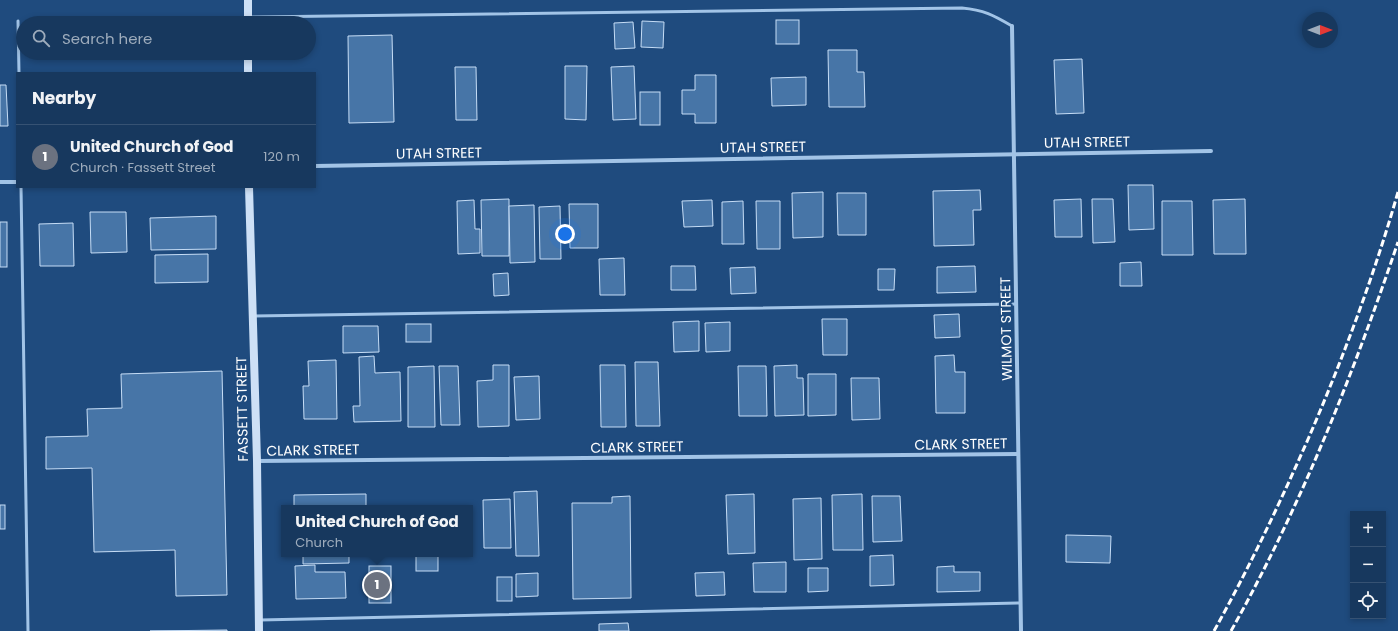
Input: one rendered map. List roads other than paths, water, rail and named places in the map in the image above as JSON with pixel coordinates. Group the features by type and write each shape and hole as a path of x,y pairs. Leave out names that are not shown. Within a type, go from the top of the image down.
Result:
{"main road":[{"path":"248,0 248,16"},
{"path":"248,60 248,72"},
{"name":"FASSETT STREET","path":"249,188 257,461 259,631"}],"street":[{"name":"WILMOT STREET","path":"1012,26 1021,631"},
{"name":"UTAH STREET","path":"316,166 1211,151"},
{"path":"0,182 16,182"},
{"name":"CLARK STREET","path":"257,461 1018,454"}],"lane":[{"path":"316,19 962,8 992,14 1012,26"},
{"path":"19,60 19,72"},
{"path":"21,188 28,631"},
{"path":"253,316 1016,304"},
{"path":"260,620 1020,603"}],"railway":[{"path":"1214,631 1264,535 1322,407 1346,347 1379,255 1398,192"},
{"path":"1231,631 1280,537 1324,440 1363,342 1398,242"}],"place":[{"name":"United Church of God","path":"377,585"}]}
